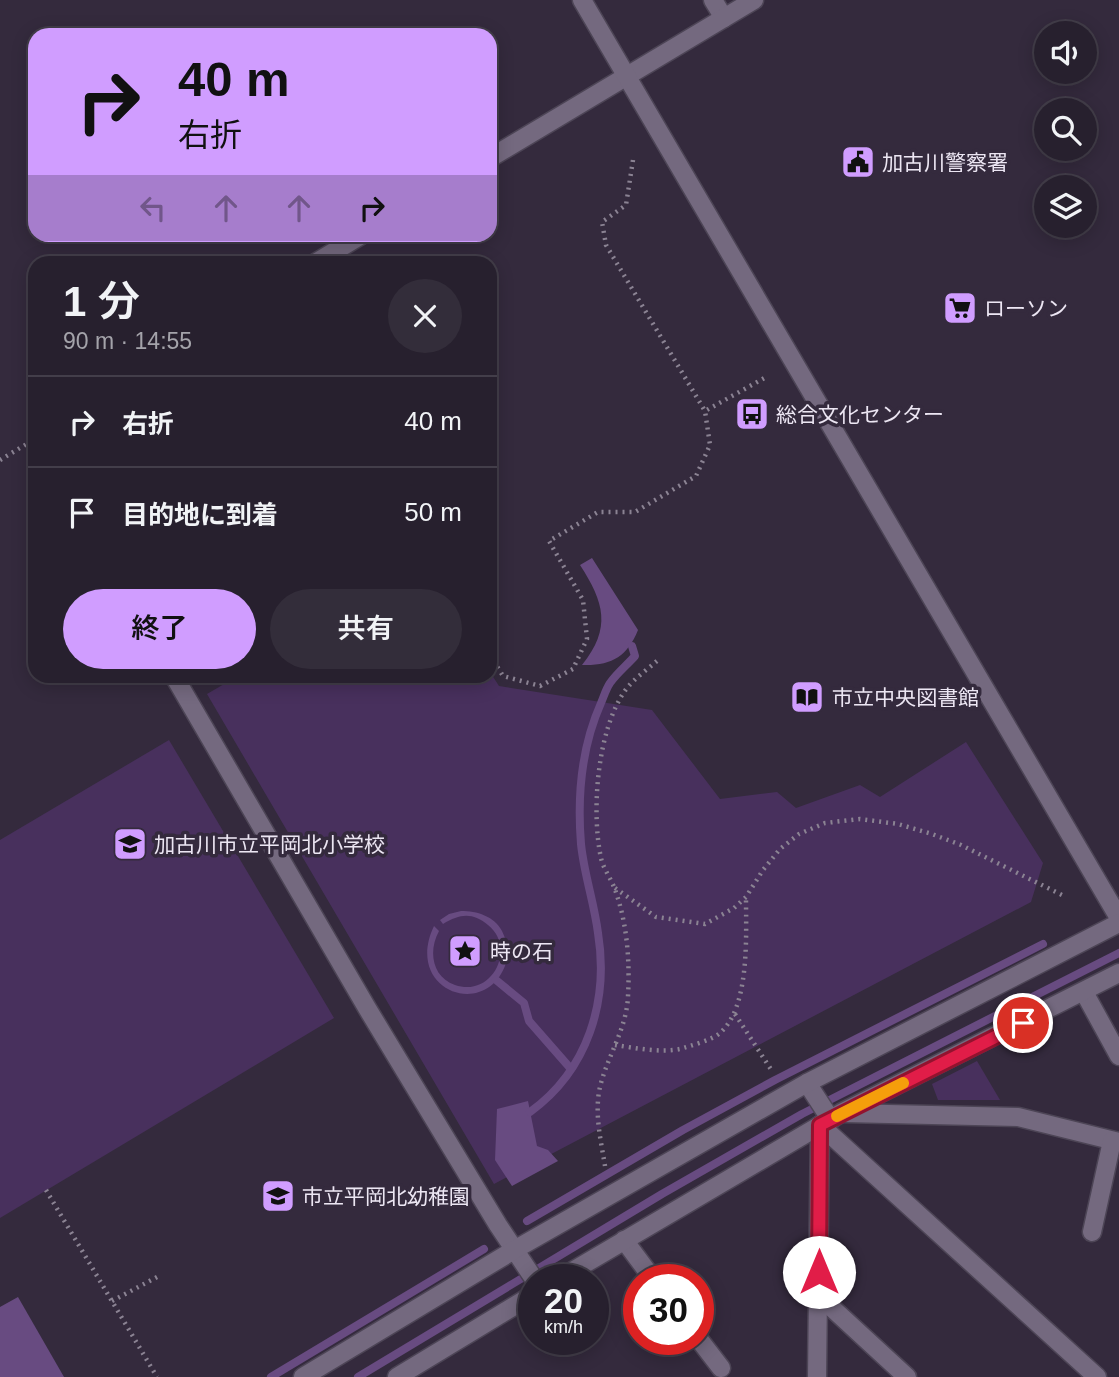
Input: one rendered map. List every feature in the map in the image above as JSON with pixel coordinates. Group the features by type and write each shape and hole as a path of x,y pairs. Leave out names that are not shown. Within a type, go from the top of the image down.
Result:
{"street":[{"path":"303,1377 514,1250 812,1090 1119,920 582,0"},
{"path":"713,0 724,18"},
{"path":"497,154 754,0"},
{"path":"327,256 350,242"},
{"path":"178,683 367,1008 524,1264"},
{"path":"585,1264 831,1119 1119,973"},
{"path":"1084,992 1119,1056"},
{"path":"812,1090 831,1119 1097,1377"},
{"path":"831,1119 1018,1117 1115,1141 1093,1232"},
{"path":"817,1377 819,1296 831,1119"},
{"path":"624,1241 642,1264"},
{"path":"819,1296 907,1377"},
{"path":"397,1377 419,1372 518,1305"},
{"path":"711,1355 721,1368"}],"path":[{"path":"497,666 503,676 540,686 573,669 587,639 583,600 549,541 598,512 635,512 696,476 710,445 705,411 606,245 602,222 626,205 633,160"},
{"path":"705,411 768,376"},
{"path":"0,460 28,443"},
{"path":"605,1166 597,1120 600,1089 628,1001 629,968 628,943 614,887 601,860 598,787 603,748 612,716 627,688 658,660"},
{"path":"614,887 656,918 705,924 734,908 746,897 772,859 799,834 825,822 860,819 898,824 932,834 961,845 1064,896"},
{"path":"615,1045 678,1049 719,1034 735,1014 740,991 746,942 746,897"},
{"path":"735,1014 772,1071"},
{"path":"47,1190 157,1377"},
{"path":"112,1301 159,1276"}],"shaded area":[{"path":"592,558 638,630 629,647 617,658 601,664 582,665 592,652 601,627 595,591 580,565"},
{"path":"226,683 497,683 499,686 652,710 720,799 777,792 796,808 860,785 880,797 966,742 1043,863 1031,902 494,1184 207,694"},
{"path":"169,740 334,1018 0,1218 0,840"},
{"path":"461,911 479,913 490,918 504,935 507,951 506,963 496,981 482,991 467,994 451,991 438,982 430,967 427,949 434,926 439,931 433,955 441,976 455,985 468,987 489,978 500,958 496,935 488,925 471,916 460,916 443,924 440,920"},
{"path":"977,1061 1000,1100 938,1100 932,1084"},
{"path":"528,1101 537,1146 548,1150 558,1161 512,1186 495,1160 497,1109"},
{"path":"18,1297 64,1377 0,1377 0,1307"}],"waterway":[{"path":"530,1112 567,1076 580,1055 597,1008 601,958 581,844 582,772 594,720 610,683 635,656 632,646"},
{"path":"527,1221 775,1080 1043,944"},
{"path":"358,1377 662,1194 802,1114 1119,953"},
{"path":"496,980 524,1003 529,1021 571,1069"},
{"path":"271,1377 484,1249"}],"slow traffic":[{"path":"837,1116 903,1083"}],"place":[{"name":"加古川警察署","path":"858,162"},
{"name":"ローソン","path":"960,308"},
{"name":"総合文化センター","path":"752,414"},
{"name":"市立中央図書館","path":"807,697"},
{"name":"加古川市立平岡北小学校","path":"130,844"},
{"name":"時の石","path":"465,951"},
{"name":"市立平岡北幼稚園","path":"278,1196"}],"route":[{"path":"819,1272 820,1125 1023,1023"}]}
